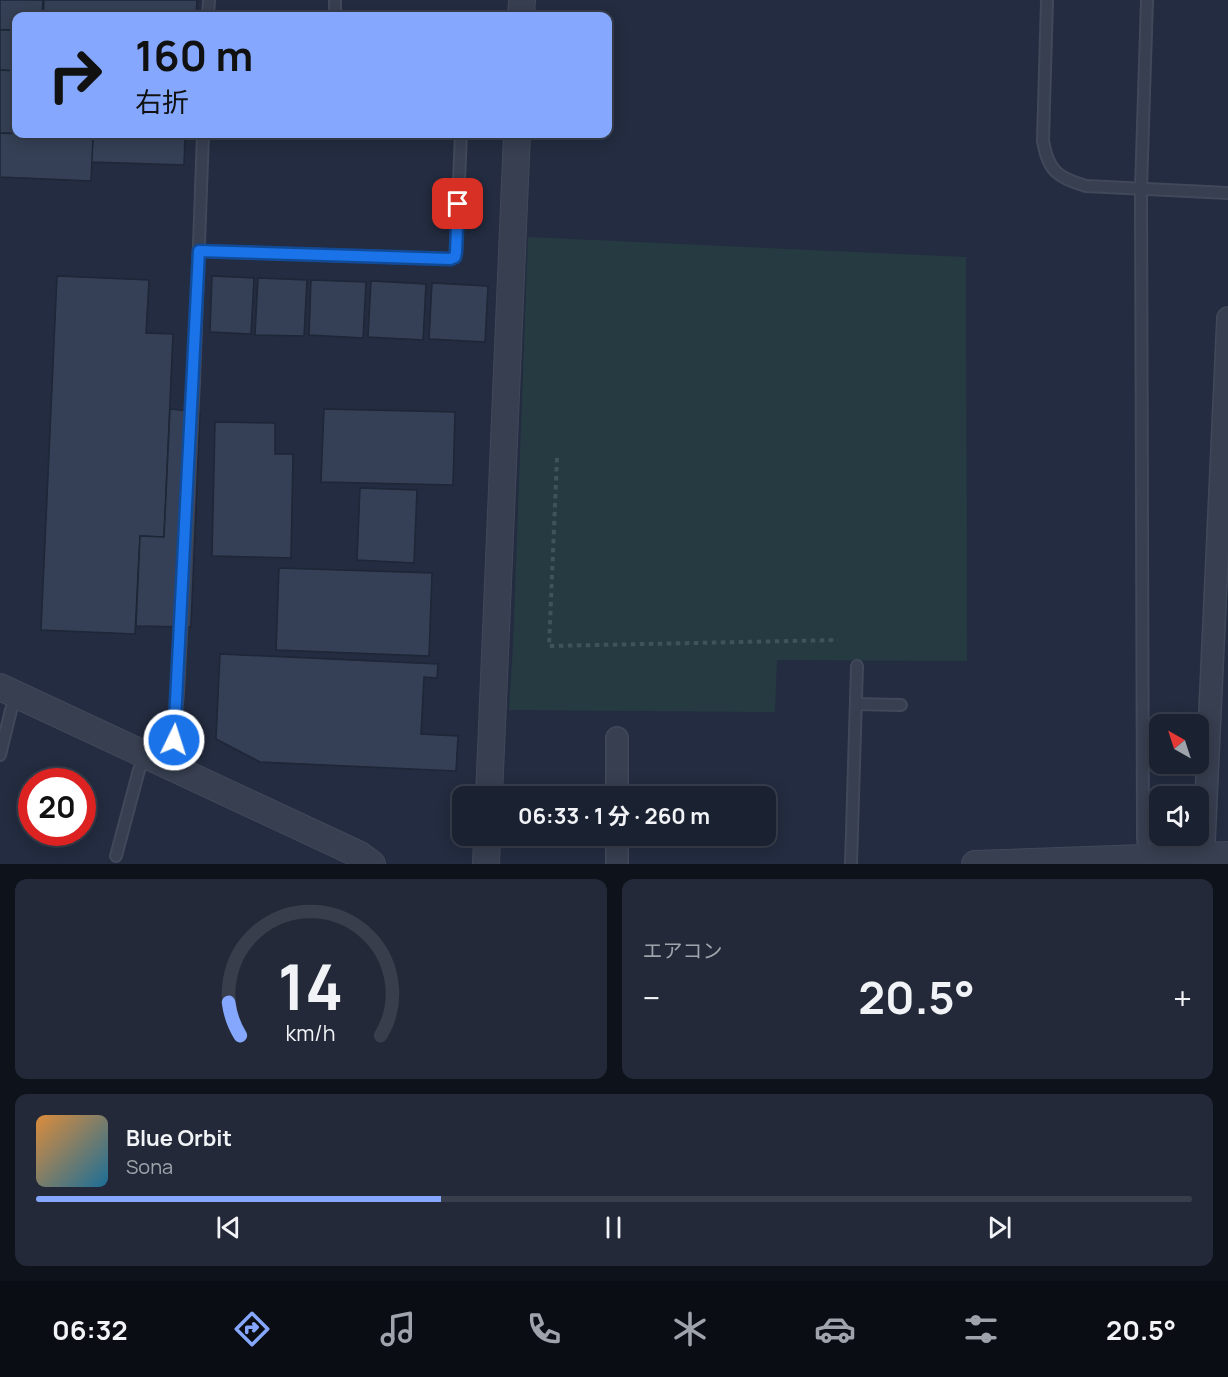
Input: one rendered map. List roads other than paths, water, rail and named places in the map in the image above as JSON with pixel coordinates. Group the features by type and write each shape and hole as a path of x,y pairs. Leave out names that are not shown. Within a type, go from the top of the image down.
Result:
{"street":[{"path":"489,786 517,138"},
{"path":"1200,860 1204,842 1220,679 1228,318"},
{"path":"9,691 360,855 372,864"},
{"path":"617,738 617,786"},
{"path":"486,864 487,846"},
{"path":"617,846 617,864"},
{"path":"975,864 1145,859 1200,860 1228,855"}],"lane":[{"path":"1047,0 1043,141 1046,158 1055,171 1066,181 1086,186 1228,193"},
{"path":"1145,859 1143,837 1141,189 1147,0"},
{"path":"116,856 139,770 156,758 174,740 203,138"},
{"path":"199,251 450,259 455,257 461,138"},
{"path":"850,864 858,666"},
{"path":"0,756 11,710 9,691"},
{"path":"856,704 901,705"}]}
